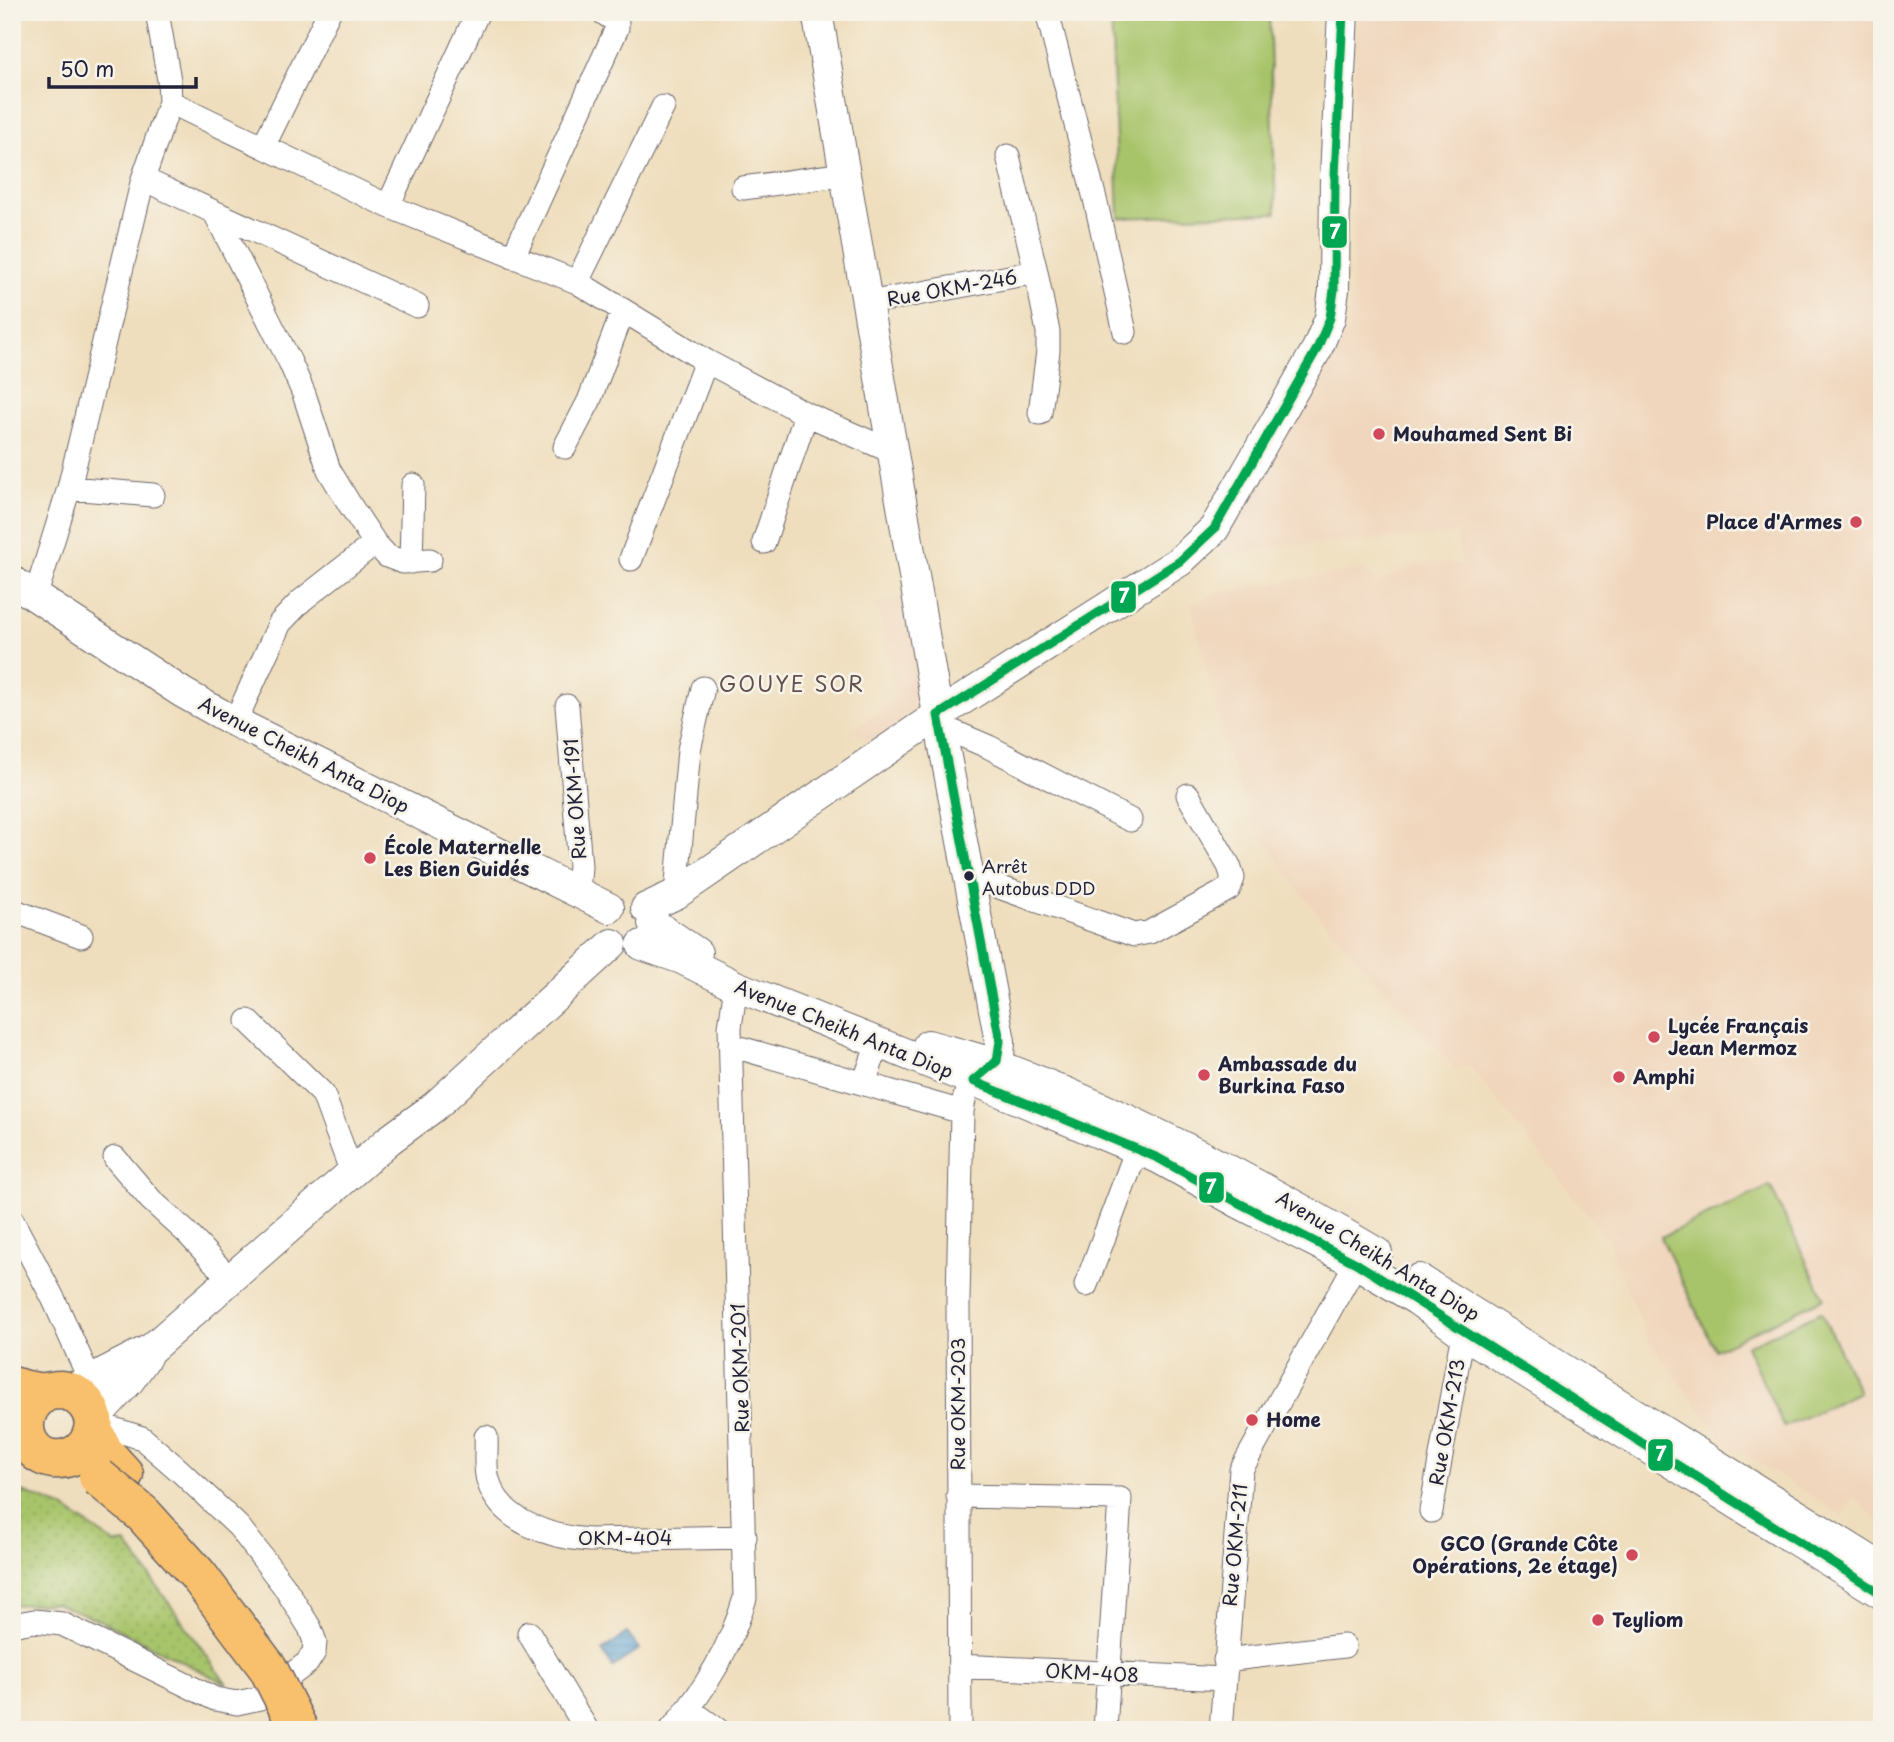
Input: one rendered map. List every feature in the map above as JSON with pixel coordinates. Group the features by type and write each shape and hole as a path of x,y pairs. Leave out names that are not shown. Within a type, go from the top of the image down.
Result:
{"highway":[{"path":"93,1424 89,1441 83,1450 63,1459 30,1439 25,1415 37,1397 54,1387 85,1402 104,1452 111,1476 198,1575 268,1668 299,1730"},
{"path":"30,1439 111,1476 190,1536 240,1598 284,1661 316,1730"}],"street":[{"path":"24,589 69,488 143,180 170,102 169,80 157,12"},
{"path":"264,145 329,12"},
{"path":"388,206 478,12"},
{"path":"513,257 617,28 617,22 601,12"},
{"path":"817,12 939,720 1000,1041 999,1058 984,1073"},
{"path":"1047,12 1095,199 1125,332"},
{"path":"647,925 632,900 623,900 609,908 602,923 603,931 612,944 627,950 676,894 1180,561 1214,529 1317,349 1330,318 1334,290 1335,176 1343,12"},
{"path":"170,102 388,206 577,282 706,361 806,414 893,452"},
{"path":"577,282 663,107"},
{"path":"1008,156 1048,332 1040,413"},
{"path":"743,188 845,174"},
{"path":"143,180 417,306"},
{"path":"215,212 290,362 304,394 329,470 375,542 396,560 421,561 413,485"},
{"name":"Rue OKM-246","path":"869,303 1036,272"},
{"path":"565,447 589,401 623,311"},
{"path":"631,559 706,361"},
{"path":"764,542 806,414"},
{"path":"69,488 153,495"},
{"path":"234,722 280,623 301,601 375,542"},
{"name":"Avenue Cheikh Anta Diop","path":"24,589 234,722 609,908"},
{"path":"676,894 689,750 703,688"},
{"name":"Rue OKM-191","path":"567,706 580,866 578,892"},
{"path":"939,720 1129,820"},
{"path":"968,876 1134,935 1150,932 1228,890 1233,878 1229,866 1188,795"},
{"path":"12,910 81,936"},
{"name":"Avenue Cheikh Anta Diop","path":"647,925 750,979 984,1073 1195,1177 1239,1203 1356,1263 1417,1300 1463,1333 1882,1594"},
{"name":"Avenue Cheikh Anta Diop","path":"647,925 682,960 736,986 917,1059 1080,1097 1159,1134 1310,1213 1882,1568"},
{"path":"12,1220 54,1300 54,1387 127,1363 152,1348 389,1140 434,1107 612,944"},
{"name":"Rue OKM-201","path":"671,1730 690,1709 735,1632 745,1598 730,1045 736,986"},
{"path":"248,1021 323,1094 352,1173"},
{"path":"864,1083 878,1043"},
{"path":"730,1045 962,1112"},
{"path":"902,1094 917,1059"},
{"name":"Rue OKM-203","path":"961,1730 958,1300 962,1112 965,1093 984,1073"},
{"path":"1086,1285 1137,1149"},
{"path":"115,1158 151,1200 186,1232 231,1280"},
{"name":"Rue OKM-211","path":"1221,1730 1241,1470 1356,1263"},
{"name":"Rue OKM-213","path":"1431,1511 1463,1333"},
{"path":"12,1625 34,1620 62,1624 215,1699 237,1703 260,1698 307,1663 314,1652 315,1642 310,1628 284,1586 239,1527 142,1438 93,1424 152,1348"},
{"name":"OKM-404","path":"486,1437 487,1477 494,1497 520,1520 537,1529 573,1539 745,1537"},
{"path":"958,1496 1120,1499 1105,1730"},
{"path":"529,1633 587,1730"},
{"name":"OKM-408","path":"960,1666 1109,1673 1225,1670 1344,1646"},
{"path":"690,1709 719,1730"}],"shaded area":[{"path":"1358,12 1882,12 1882,1526 1854,1496 1843,1516 1722,1440 1646,1337 1607,1239 1470,1067 1455,1069 1323,921 1252,822 1227,753 1191,605 1214,594 1363,569 1378,582 1421,563 1461,564 1457,534 1268,547 1228,557 1217,542 1330,345 1348,334 1353,272 1353,110"},
{"path":"905,599 922,692 920,710 870,748 854,729 896,698 877,603"}],"green space":[{"path":"1111,12 1269,12 1276,213 1119,218"},
{"path":"1770,1186 1824,1298 1715,1350 1661,1237"},
{"path":"1821,1312 1859,1392 1784,1427 1746,1346"},
{"path":"12,1488 62,1507 116,1544 126,1543 227,1684 97,1619 55,1603 12,1605"}],"water":[{"path":"627,1633 639,1649 613,1667 602,1651"}],"transit line":[{"name":"7","path":"938,715 1180,561 1214,529 1317,349 1330,318 1334,290 1335,176 1343,12"},
{"name":"7","path":"938,715 1000,1041 997,1061 973,1081"},
{"name":"7","path":"973,1081 1158,1158 1356,1263 1882,1594"}],"place":[{"name":"Mouhamed Sent Bi","path":"1379,434"},
{"name":"Place d'Armes","path":"1856,522"},
{"name":"École Maternelle Les Bien Guidés","path":"370,858"},
{"name":"Arrêt Autobus DDD","path":"969,876"},
{"name":"Lycée Français Jean Mermoz","path":"1654,1037"},
{"name":"Ambassade du Burkina Faso","path":"1204,1075"},
{"name":"Amphi","path":"1619,1077"},
{"name":"Home","path":"1252,1420"},
{"name":"GCO (Grande Côte Opérations, 2e étage)","path":"1632,1555"},
{"name":"Teyliom","path":"1598,1620"}],"district":[{"name":"GOUYE SOR","path":"792,685"}]}
